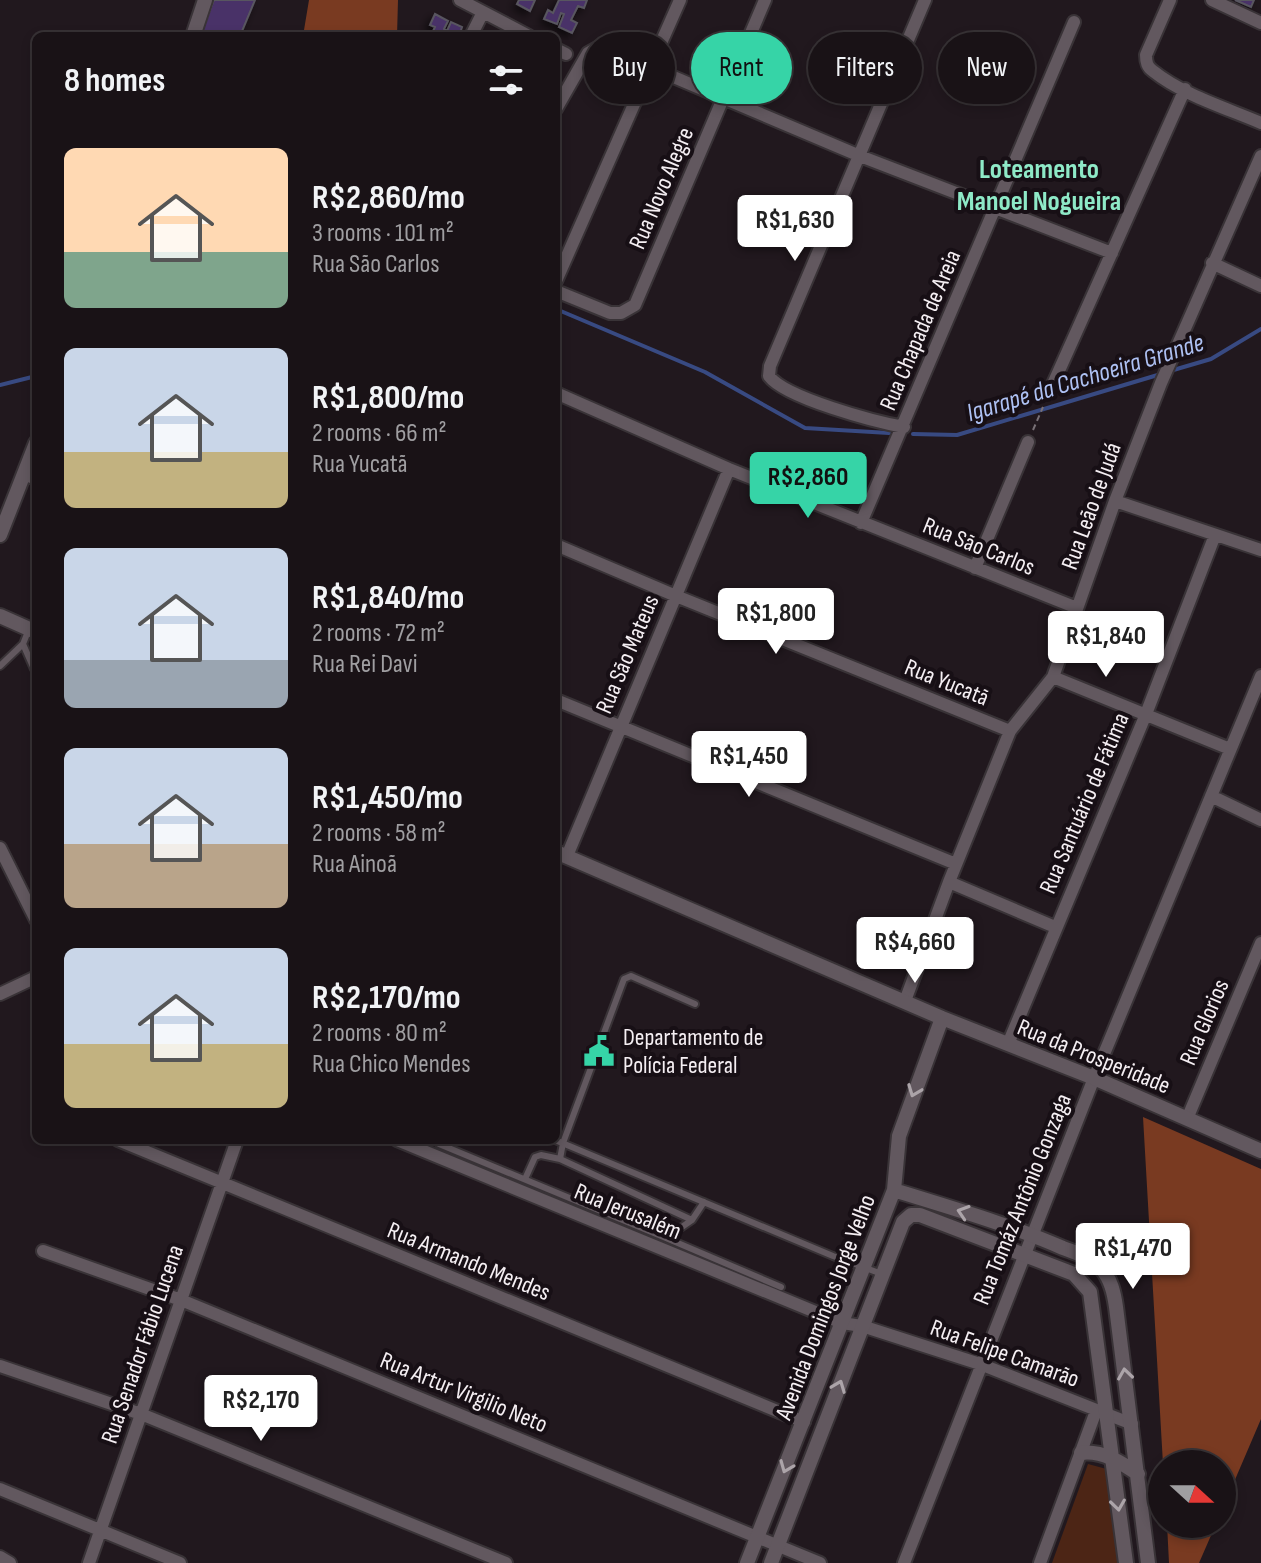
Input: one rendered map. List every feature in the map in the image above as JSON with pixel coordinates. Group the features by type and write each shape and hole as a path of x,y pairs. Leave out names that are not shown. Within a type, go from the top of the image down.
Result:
{"street":[{"path":"194,32 205,0"},
{"path":"460,0 513,32"},
{"path":"666,32 680,0"},
{"name":"Rua Novo Alegre","path":"751,32 765,0"},
{"path":"904,427 836,409 777,385 769,376 770,366 925,0"},
{"path":"1170,0 1146,55 1146,63 1151,70 1261,123"},
{"path":"1212,0 1228,3 1261,23"},
{"path":"473,32 483,12"},
{"name":"Rua Chapada de Areia","path":"861,523 1074,22"},
{"path":"560,102 584,62"},
{"path":"1049,393 1185,89"},
{"path":"560,272 634,104"},
{"name":"Rua Novo Alegre","path":"560,293 610,313 621,313 635,305 721,104"},
{"path":"735,104 860,156 1112,253"},
{"name":"Rua Leão de Judá","path":"905,1001 1010,731 1053,677 1115,501 1161,383 1212,263 1257,178 1261,156"},
{"path":"1212,263 1261,286"},
{"name":"Rua São Carlos","path":"560,395 729,469 1077,608"},
{"path":"975,568 1028,442"},
{"name":"Rua São Mateus","path":"561,854 620,728 729,469"},
{"path":"0,535 30,476"},
{"path":"1115,501 1261,550"},
{"name":"Rua Santuário de Fátima","path":"1008,1044 1146,714 1215,535"},
{"name":"Rua Yucatã","path":"560,547 1010,731"},
{"path":"0,616 32,630"},
{"name":"Rua Tomáz Antônio Gonzaga","path":"904,1563 1031,1234 1261,676"},
{"path":"1053,677 1230,749"},
{"path":"560,702 956,864"},
{"path":"1211,796 1261,820"},
{"path":"0,848 32,912"},
{"name":"Rua da Prosperidade","path":"561,854 1261,1151"},
{"path":"949,882 1055,927"},
{"name":"Rua Glorios","path":"1187,1119 1261,943"},
{"path":"0,994 32,979"},
{"name":"Avenida Domingos Jorge Velho","path":"747,1563 894,1190 895,1157 902,1126 942,1018"},
{"name":"Rua Armando Mendes","path":"128,1144 804,1422"},
{"name":"Rua Senador Fábio Lucena","path":"89,1563 235,1144"},
{"name":"Rua Jerusalém","path":"407,1144 842,1323 862,1326"},
{"path":"894,1190 1031,1234 1088,1258 1107,1275 1113,1290 1148,1563"},
{"name":"Avenida Domingos Jorge Velho","path":"771,1563 903,1222 911,1215 920,1215 1024,1254"},
{"name":"Rua Artur Virgilio Neto","path":"43,1251 181,1300 820,1563"},
{"path":"1024,1254 1074,1274 1090,1292 1101,1413 1112,1459 1126,1563"},
{"name":"Rua Felipe Camarão","path":"862,1326 980,1364 1132,1424"},
{"path":"0,1366 141,1414 506,1563"},
{"path":"1040,1563 1081,1453 1101,1413"},
{"path":"1081,1453 1094,1452 1138,1474"},
{"path":"0,1489 180,1563"},
{"path":"0,1557 10,1563"}],"lane":[{"path":"0,666 23,644 32,630"},
{"path":"23,644 32,664"},
{"path":"560,1159 563,1143 624,979 631,976 695,1004"},
{"path":"560,1142 882,1274"},
{"path":"439,1144 781,1287"},
{"path":"525,1179 535,1157 546,1155 692,1220"},
{"path":"666,1238 692,1220 704,1202"}],"path":[{"path":"1028,442 1049,393"}],"shaded area":[{"path":"309,0 398,0 397,32 304,32"},
{"path":"1143,1117 1261,1169 1261,1419 1236,1477 1236,1450 1162,1450"},
{"path":"1088,1464 1114,1471 1124,1563 1052,1563"},
{"path":"1168,1538 1210,1538 1199,1563 1169,1563"}],"building":[{"path":"214,0 255,0 242,32 202,32"},
{"path":"519,0 535,0 530,11 517,4"},
{"path":"559,0 587,0 584,8 578,6 571,20 577,23 572,33 559,27 564,14 561,13 557,24 544,19 548,10 553,13"},
{"path":"1235,0 1254,0 1251,7"},
{"path":"435,14 448,21 444,29 447,31 451,22 462,27 460,32 433,32 435,27 430,25"}],"waterway":[{"name":"Igarapé da Cachoeira Grande","path":"560,311 705,372 805,428 889,433"},
{"name":"Igarapé da Cachoeira Grande","path":"1170,371 1211,359 1261,329"},
{"name":"Igarapé da Cachoeira Grande","path":"913,434 957,435 1161,374"},
{"name":"Igarapé da Cachoeira Grande","path":"0,385 32,377"}],"place":[{"name":"Departamento de Polícia Federal","path":"599,1051"}],"district":[{"name":"Loteamento Manoel Nogueira","path":"1039,184"}]}
